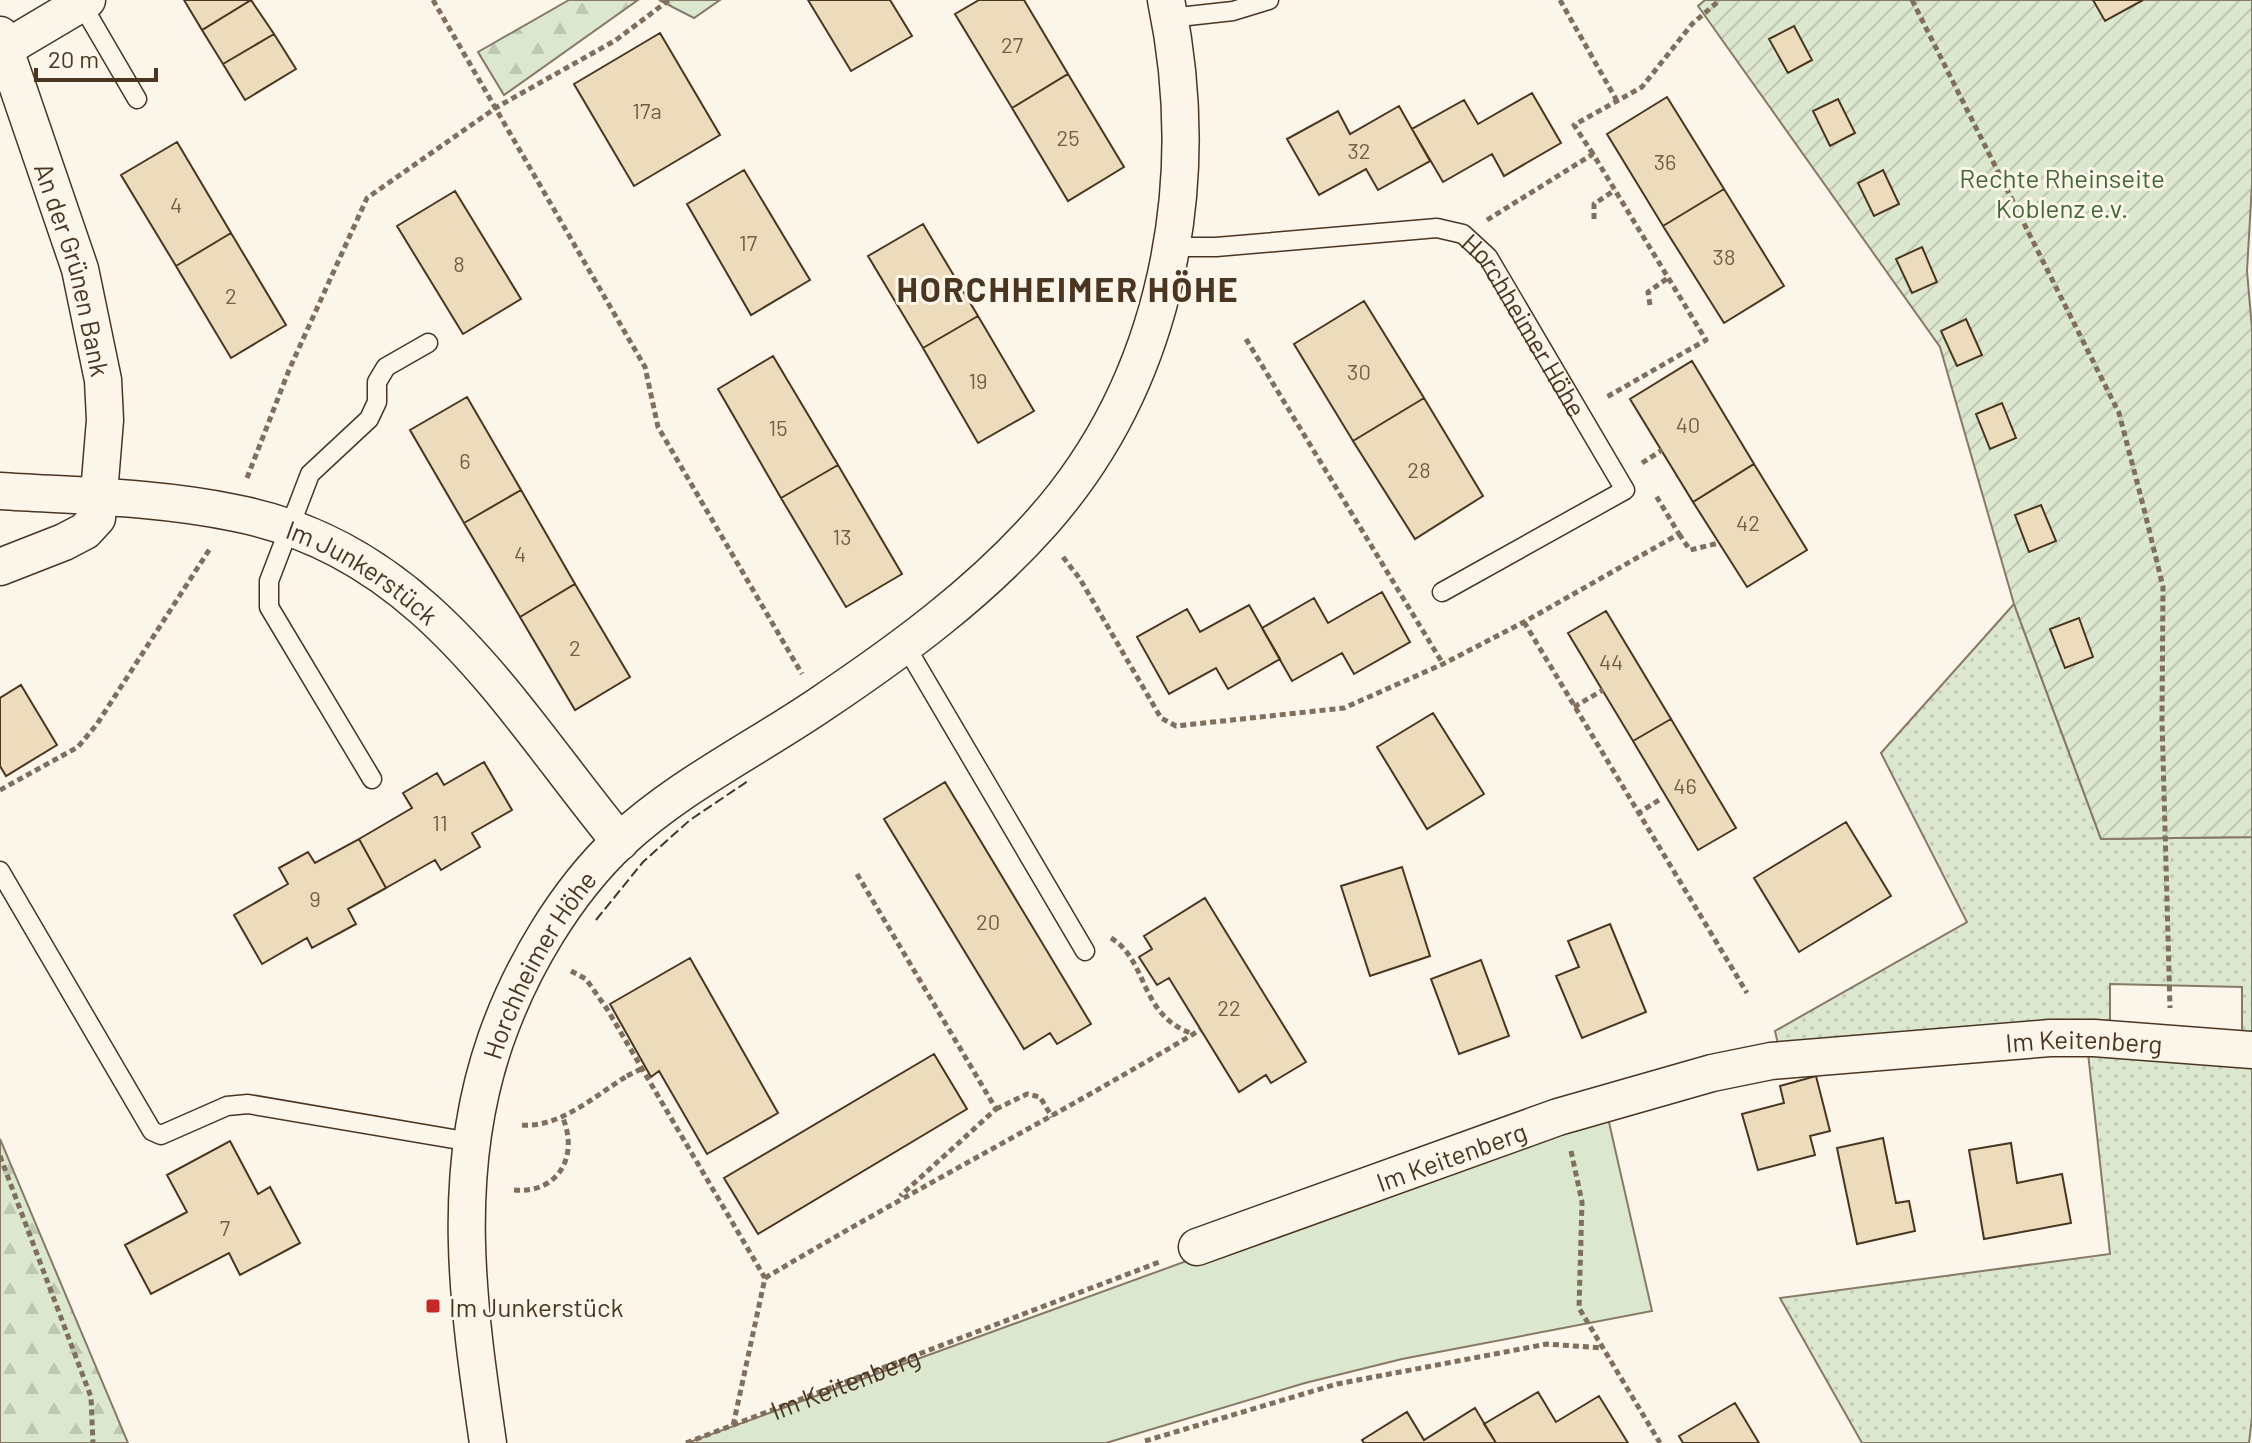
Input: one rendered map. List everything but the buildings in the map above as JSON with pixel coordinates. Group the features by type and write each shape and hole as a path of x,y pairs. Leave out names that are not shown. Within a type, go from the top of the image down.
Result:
{"street":[{"name":"An der Grünen Bank","path":"84,2 3,41 80,269 91,315 104,407 100,498"},
{"name":"Horchheimer Höhe","path":"488,1443 466,1271 465,1193 471,1142 495,1040 519,985 573,896 620,842 667,804 820,705 905,645 1018,549 1090,458 1110,424 1142,353 1173,247 1182,134 1168,9"},
{"name":"Im Junkerstück","path":"0,491 233,512 287,527 358,557 387,576 439,621 620,842"},
{"path":"0,567 85,531 97,518 100,498"},
{"name":"Im Keitenberg","path":"1197,1247 1558,1117 1669,1084 1771,1061 2035,1039 2094,1038 2252,1050"}],"lane":[{"path":"1168,9 1233,11 1269,0"},
{"path":"84,2 137,99"},
{"name":"Horchheimer Höhe","path":"1173,247 1216,247 1437,228 1463,234 1488,257 1625,490 1442,592"},
{"path":"372,779 269,607 269,581 287,527 310,474 369,419 377,402 377,382 386,367 428,343"},
{"path":"905,645 1085,951"},
{"path":"0,871 152,1131 161,1135 227,1106 248,1104 471,1142"}],"path":[{"path":"433,0 645,367 658,427 820,705"},
{"path":"0,790 78,747 97,724 233,512 289,370 367,198 497,107 616,40 669,0"},
{"path":"1560,0 1617,101"},
{"path":"1600,401 1706,340 1574,125 1642,87 1692,24 1720,0"},
{"path":"1912,0 2119,413 2143,505 2163,587 2162,720 2171,1043"},
{"path":"1463,234 1593,154"},
{"path":"1594,219 1594,204 1615,190"},
{"path":"1650,305 1648,292 1668,278"},
{"path":"1246,339 1443,664"},
{"path":"1630,453 1638,465 1662,450"},
{"path":"1654,493 1690,550 1719,543"},
{"path":"1063,557 1080,579 1161,718 1176,726 1344,708 1443,664 1524,622 1679,534"},
{"path":"1524,622 1747,993"},
{"path":"1574,707 1603,690"},
{"path":"1637,814 1659,800"},
{"path":"857,874 996,1109"},
{"path":"1085,951 1110,937 1116,940 1169,1024 1194,1034"},
{"path":"571,971 586,979 607,1009 765,1278 733,1426"},
{"path":"765,1278 894,1201 1052,1117 1200,1030"},
{"path":"522,1125 538,1126 562,1116 645,1067"},
{"path":"894,1201 996,1109 1027,1094 1040,1097 1052,1117"},
{"path":"514,1190 539,1190 557,1175 568,1150 568,1136 562,1116"},
{"path":"1558,1117 1573,1159 1582,1202 1579,1308 1660,1443"},
{"path":"0,1156 91,1397 93,1443"},
{"name":"Im Keitenberg","path":"686,1443 1197,1247"},
{"path":"1135,1443 1353,1381 1547,1344 1602,1348"}],"green space":[{"path":"569,0 638,0 504,95 478,52"},
{"path":"659,0 720,0 694,18"},
{"name":"Rechte Rheinseite Koblenz e.v.","path":"1705,0 2252,0 2252,184 2247,271 2252,329 2252,837 2101,839 2014,604 1940,347 1698,6"},
{"path":"2014,604 2101,839 2252,837 2252,1039 2242,1039 2242,987 2110,984 2110,1024 1780,1053 1775,1031 1967,922 1881,753"},
{"path":"2088,1053 2252,1061 2252,1417 2249,1443 1862,1443 1780,1298 2110,1254"},
{"path":"1608,1118 1652,1311 1402,1359 1305,1383 1106,1443 687,1443 1560,1125"},
{"path":"0,1139 128,1443 0,1443"}],"fence":[{"path":"596,920 643,862 690,820 748,781"}],"place":[{"name":"Im Junkerstück","path":"433,1306"}],"district":[{"name":"HORCHHEIMER HÖHE","path":"1068,288"}]}
